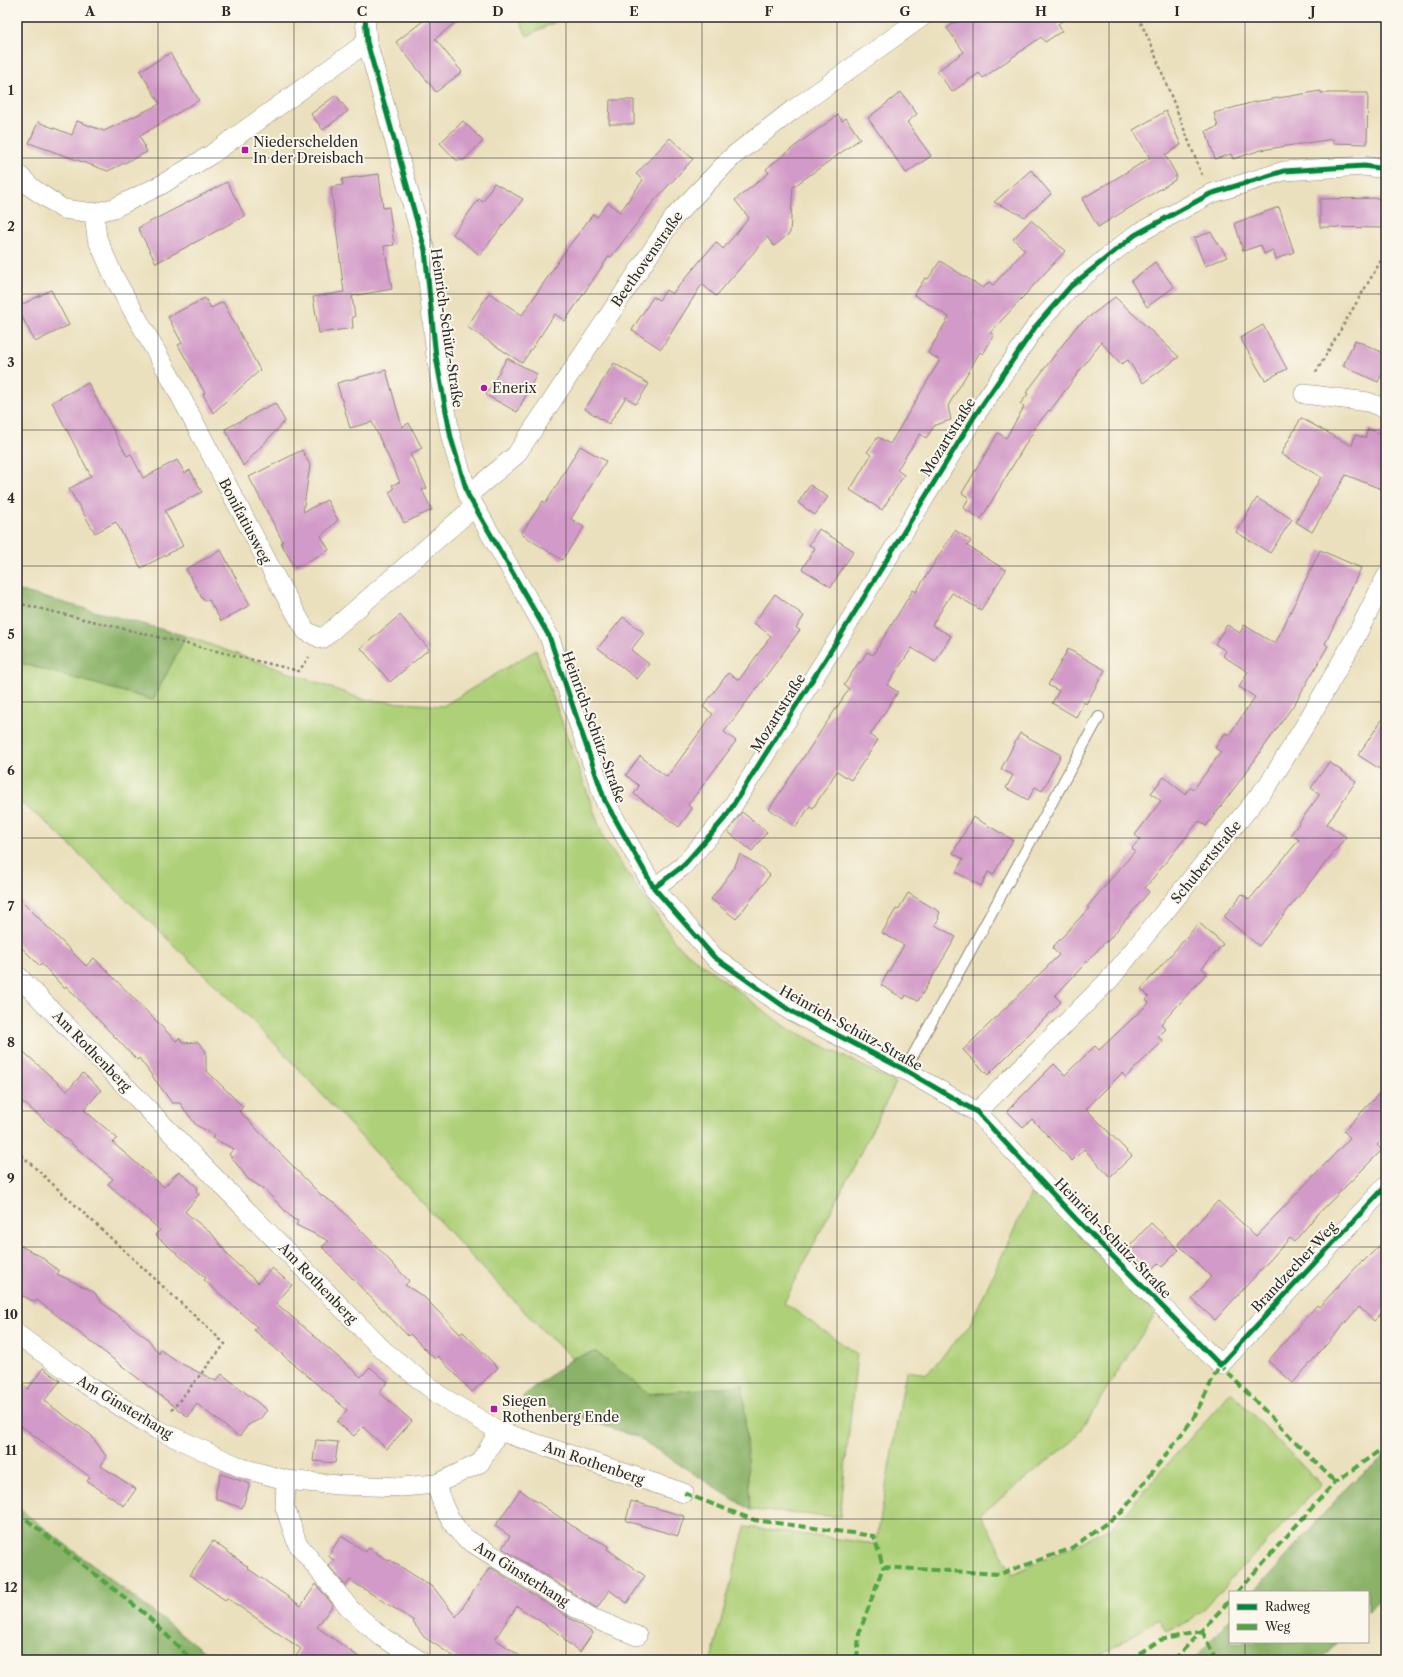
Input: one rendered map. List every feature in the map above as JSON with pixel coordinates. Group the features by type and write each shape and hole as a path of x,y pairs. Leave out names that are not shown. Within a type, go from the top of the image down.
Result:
{"street":[{"name":"Heinrich-Schütz-Straße","path":"364,17 367,42 425,250 436,356 451,438 471,501 549,636 605,802 654,888 714,957 789,1010 905,1070 977,1112 1075,1218 1220,1365"},
{"name":"Beethovenstraße","path":"471,501 516,455 675,216 733,156 790,112 922,17"},
{"path":"17,174 32,188 63,209 94,213 114,208 161,185 212,154 367,42"},
{"name":"Mozartstraße","path":"654,888 683,866 725,818 842,633 974,417 1036,326 1070,287 1135,235 1210,194 1284,171 1364,166 1386,169"},
{"name":"Bonifatiusweg","path":"94,213 97,238 114,277 172,380 237,506 306,631 322,639 471,501"},
{"path":"1304,394 1368,402 1386,409"},
{"name":"Schubertstraße","path":"977,1112 1110,979 1270,782 1307,722 1354,640 1386,577"},
{"name":"Am Rothenberg","path":"17,975 383,1350 439,1396 499,1431 684,1493"},
{"name":"Brandzecher Weg","path":"1220,1365 1386,1186"},
{"name":"Am Ginsterhang","path":"17,1334 87,1385 156,1429 242,1468 286,1480 353,1486 402,1487 436,1484 480,1463 499,1431"},
{"path":"286,1480 285,1507 297,1543 351,1610 382,1637 419,1660"},
{"name":"Am Ginsterhang","path":"436,1484 441,1502 448,1518 465,1538 590,1617 637,1636"}],"lane":[{"path":"905,1070 1099,717"}],"path":[{"path":"1138,17 1150,42 1210,194"},
{"path":"1304,394 1386,252"},
{"path":"17,603 299,671 305,663"},
{"path":"17,1151 225,1344 156,1429"}],"green space":[{"path":"518,17 565,17 527,36"},
{"path":"17,590 186,636 153,700 17,662"},
{"path":"186,636 365,700 443,706 536,650 604,839 677,945 784,1026 896,1083 784,1303 857,1354 840,1517 750,1510 743,1385 649,1394 596,1352 573,1358 545,1333 477,1262 265,1033 48,824 17,800 17,662 153,700"},
{"path":"1034,1187 1155,1314 1073,1441 981,1514 1012,1574 1110,1529 1231,1392 1321,1485 1192,1620 1166,1631 1159,1619 1093,1660 711,1660 745,1527 876,1544 906,1371 927,1374 969,1326"},
{"path":"596,1352 649,1394 743,1385 750,1510 637,1437 522,1397 573,1358"},
{"path":"1386,1455 1386,1593 1369,1610 1369,1591 1255,1591 1350,1484"},
{"path":"17,1507 215,1660 17,1660"},
{"path":"1229,1619 1229,1643 1337,1643 1321,1660 1194,1660"}],"building":[{"path":"428,17 462,17 435,39 462,72 436,92 396,42"},
{"path":"962,17 1068,17 1058,24 1062,31 1045,42 1041,37 983,78 979,73 952,92 937,71 964,52 947,28"},
{"path":"170,53 199,100 140,136 147,152 108,171 29,143 38,122 72,135 77,121 104,131 160,104 140,71"},
{"path":"1321,91 1321,93 1368,93 1367,144 1333,143 1333,139 1261,150 1233,159 1231,154 1215,159 1206,131 1218,127 1214,113 1254,102"},
{"path":"901,92 917,114 907,122 931,156 906,173 868,118"},
{"path":"336,95 348,111 323,130 311,114"},
{"path":"610,100 634,100 634,124 609,124"},
{"path":"1166,111 1181,145 1165,155 1177,176 1175,176 1175,180 1098,227 1082,199 1150,158 1133,130"},
{"path":"838,115 842,121 846,118 860,139 793,187 790,233 774,246 767,237 716,296 702,284 661,349 632,330 653,297 659,300 666,290 672,294 716,242 723,249 749,218 735,200 769,173 766,169"},
{"path":"463,121 483,141 464,160 456,160 440,143"},
{"path":"670,138 693,159 653,202 611,257 609,256 565,321 555,314 522,363 467,327 489,293 522,315 566,250 593,214 597,217 608,203 620,212 643,180 636,174"},
{"path":"1031,170 1051,194 1025,217 994,202"},
{"path":"379,174 383,208 389,207 394,245 384,246 392,289 352,296 355,317 352,317 353,328 319,333 313,297 344,292 331,187 343,185 342,179"},
{"path":"227,182 245,216 156,263 138,228"},
{"path":"494,183 523,199 480,255 453,234 479,199 483,202"},
{"path":"1386,198 1386,228 1320,227 1320,199"},
{"path":"1279,207 1294,252 1276,259 1273,250 1264,254 1261,245 1243,251 1235,223"},
{"path":"1031,220 1065,251 990,333 994,335 983,354 980,352 948,406 951,420 935,425 926,438 920,434 897,470 904,475 882,510 850,490 871,455 867,452 878,437 890,444 940,360 928,353 949,317 914,295 925,278 928,279 940,261 983,288 989,282 993,285 1025,250 1013,239"},
{"path":"1211,232 1227,257 1205,266 1194,238"},
{"path":"1155,262 1174,287 1147,307 1131,281"},
{"path":"51,290 69,325 35,342 17,307"},
{"path":"1115,297 1179,357 1143,383 1128,360 1121,364 1101,342 1050,411 1049,410 1037,425 981,519 963,508 969,498 962,493 998,433 1006,438 1024,407 1020,404 1028,394 1026,393 1076,327"},
{"path":"205,298 211,308 223,302 260,370 213,413 203,394 205,393 178,345 182,343 168,317"},
{"path":"1263,325 1287,369 1265,380 1240,338"},
{"path":"1355,340 1386,354 1386,366 1378,382 1343,366"},
{"path":"507,358 537,374 517,412 486,395"},
{"path":"614,363 649,384 636,404 626,397 609,424 585,409"},
{"path":"386,370 402,427 409,423 422,448 410,454 427,488 422,490 432,510 404,523 389,492 394,489 392,485 400,482 372,422 350,428 337,383"},
{"path":"88,383 127,456 131,454 143,478 177,460 185,473 190,470 202,492 165,511 183,546 141,568 116,522 95,533 69,489 91,476 52,402"},
{"path":"275,403 285,421 243,466 225,429"},
{"path":"1301,418 1352,446 1355,435 1365,438 1368,429 1386,435 1386,491 1346,475 1312,532 1296,522 1321,477 1281,454"},
{"path":"580,446 606,461 571,519 584,527 562,560 521,534 543,501 546,503"},
{"path":"302,450 310,465 303,512 327,500 338,520 321,536 329,550 295,568 281,543 283,542 249,477"},
{"path":"810,485 828,497 815,515 798,503"},
{"path":"1257,498 1292,519 1270,553 1236,532"},
{"path":"819,529 854,551 831,587 802,569 815,548 809,545"},
{"path":"955,530 971,541 967,546 1006,570 981,610 952,593 932,625 951,636 935,662 912,648 887,685 898,692 870,735 878,740 851,780 837,771 813,808 810,806 796,827 769,809 849,689 844,685 859,662 860,663 867,652 873,655 913,590 916,592"},
{"path":"221,550 250,605 221,621 209,600 203,600 186,569"},
{"path":"1320,550 1361,568 1325,644 1328,646 1295,703 1206,826 1199,821 1145,888 1149,892 1107,942 1106,941 1055,996 1061,1002 988,1075 963,1050 1059,955 1052,948 1089,908 1087,907 1135,851 1132,848 1140,839 1135,835 1161,801 1151,793 1164,777 1185,794 1191,787 1194,789 1221,752 1215,748 1225,733 1229,735 1255,697 1239,687 1248,672 1223,656 1226,651 1215,644 1227,625 1240,633 1244,625 1275,644"},
{"path":"775,594 804,616 796,628 800,630 724,732 736,741 688,805 692,809 679,827 634,794 639,786 626,775 640,756 667,777 713,714 703,707 728,673 739,680 771,636 754,623"},
{"path":"400,615 429,649 390,682 361,648"},
{"path":"623,617 644,633 631,650 649,664 637,679 598,648"},
{"path":"1068,649 1105,670 1086,704 1084,702 1076,717 1052,703 1059,691 1048,685"},
{"path":"1386,714 1386,773 1358,755"},
{"path":"1020,733 1061,755 1042,791 1035,787 1028,800 1006,788 1013,775 1001,769"},
{"path":"1329,762 1356,781 1327,824 1346,837 1259,946 1224,917 1242,894 1249,900 1299,840 1291,834 1320,794 1311,788"},
{"path":"742,812 767,832 752,851 728,832"},
{"path":"973,817 1013,840 993,875 988,872 981,886 956,872 963,859 953,853"},
{"path":"740,854 761,867 770,875 736,919 711,899 734,868"},
{"path":"908,893 940,912 939,918 935,925 956,937 918,1001 906,995 904,999 881,985 904,945 882,933 896,909 898,910"},
{"path":"17,896 86,966 94,958 176,1041 179,1038 183,1043 198,1042 206,1051 206,1070 243,1107 239,1111 321,1195 338,1206 409,1281 405,1285 424,1297 460,1334 463,1332 498,1368 472,1392 438,1356 435,1359 410,1334 408,1336 322,1247 329,1241 296,1225 298,1221 293,1219 264,1189 248,1179 229,1154 234,1149 212,1138 215,1135 196,1125 180,1103 172,1103 139,1058 137,1060 66,986 64,988 42,964 40,966 17,943"},
{"path":"1199,923 1223,944 1202,968 1207,973 1161,1024 1166,1029 1158,1037 1163,1041 1126,1077 1122,1073 1086,1109 1132,1156 1110,1177 1084,1149 1072,1161 1032,1119 1023,1127 1007,1111 1054,1064 1065,1075 1095,1046 1099,1050 1149,1003 1146,1000 1149,997 1141,989"},
{"path":"17,1046 67,1091 83,1073 101,1090 84,1110 117,1138 113,1143 164,1187 179,1171 198,1188 196,1191 199,1194 185,1212 213,1235 230,1258 258,1283 272,1268 292,1285 276,1303 361,1377 370,1367 388,1382 379,1392 412,1421 387,1449 363,1427 354,1436 337,1422 347,1410 254,1330 257,1327 204,1280 206,1278 155,1235 160,1230 108,1184 113,1179 17,1097"},
{"path":"1386,1086 1386,1136 1377,1145 1382,1150 1316,1216 1294,1242 1290,1238 1215,1320 1192,1299 1211,1277 1178,1244 1218,1201 1256,1236 1350,1138 1344,1131"},
{"path":"1151,1223 1179,1250 1162,1267 1158,1263 1150,1271 1127,1249"},
{"path":"1386,1239 1386,1308 1374,1321 1359,1307 1293,1383 1268,1361 1317,1305 1319,1307 1362,1261 1363,1262"},
{"path":"17,1244 40,1256 59,1271 57,1274 94,1292 101,1302 148,1339 159,1354 161,1350 174,1360 216,1381 222,1374 267,1410 260,1419 248,1425 239,1437 197,1404 188,1417 37,1300 35,1302 17,1293"},
{"path":"43,1368 60,1381 44,1401 91,1435 106,1456 101,1466 136,1489 124,1506 87,1481 90,1477 17,1423 17,1380 28,1389"},
{"path":"316,1440 338,1442 335,1463 313,1461"},
{"path":"221,1474 250,1484 242,1508 216,1499 216,1490"},
{"path":"520,1490 584,1534 609,1546 607,1549 645,1576 627,1603 609,1590 597,1608 502,1548 510,1536 495,1526"},
{"path":"631,1501 684,1516 678,1536 626,1521"},
{"path":"341,1536 366,1552 368,1548 389,1561 390,1560 434,1588 456,1617 490,1567 593,1633 580,1652 564,1640 564,1637 517,1606 495,1639 526,1660 459,1660 424,1637 413,1622 414,1621 350,1580 346,1586 329,1566 334,1560 328,1556"},
{"path":"213,1541 248,1567 247,1568 301,1606 316,1584 333,1605 317,1627 363,1660 293,1660 301,1649 227,1598 225,1600 190,1575"}],"marked path":[{"path":"684,1493 754,1520 874,1536 883,1567 1000,1574 1070,1549 1122,1512 1193,1419 1220,1365 1335,1482"},
{"path":"1238,1591 1335,1482 1386,1446"},
{"path":"17,1512 144,1613 192,1660"},
{"path":"857,1660 859,1634 883,1567"},
{"path":"1174,1660 1229,1601"},
{"path":"1202,1631 1216,1660"},
{"path":"1129,1660 1160,1640 1202,1631"}],"cycle path":[{"path":"365,17 367,42 425,250 436,357 451,438 468,495 549,636 605,801 654,888 714,957 789,1010 905,1070 977,1112 1075,1218 1220,1365 1386,1186"},
{"path":"654,888 683,866 725,818 842,633 974,417 1036,326 1070,287 1135,235 1210,194 1284,171 1364,166 1386,169"}],"place":[{"name":"Niederschelden In der Dreisbach","path":"245,150"},
{"name":"Enerix","path":"484,388"},
{"name":"Siegen Rothenberg Ende","path":"494,1409"}]}
